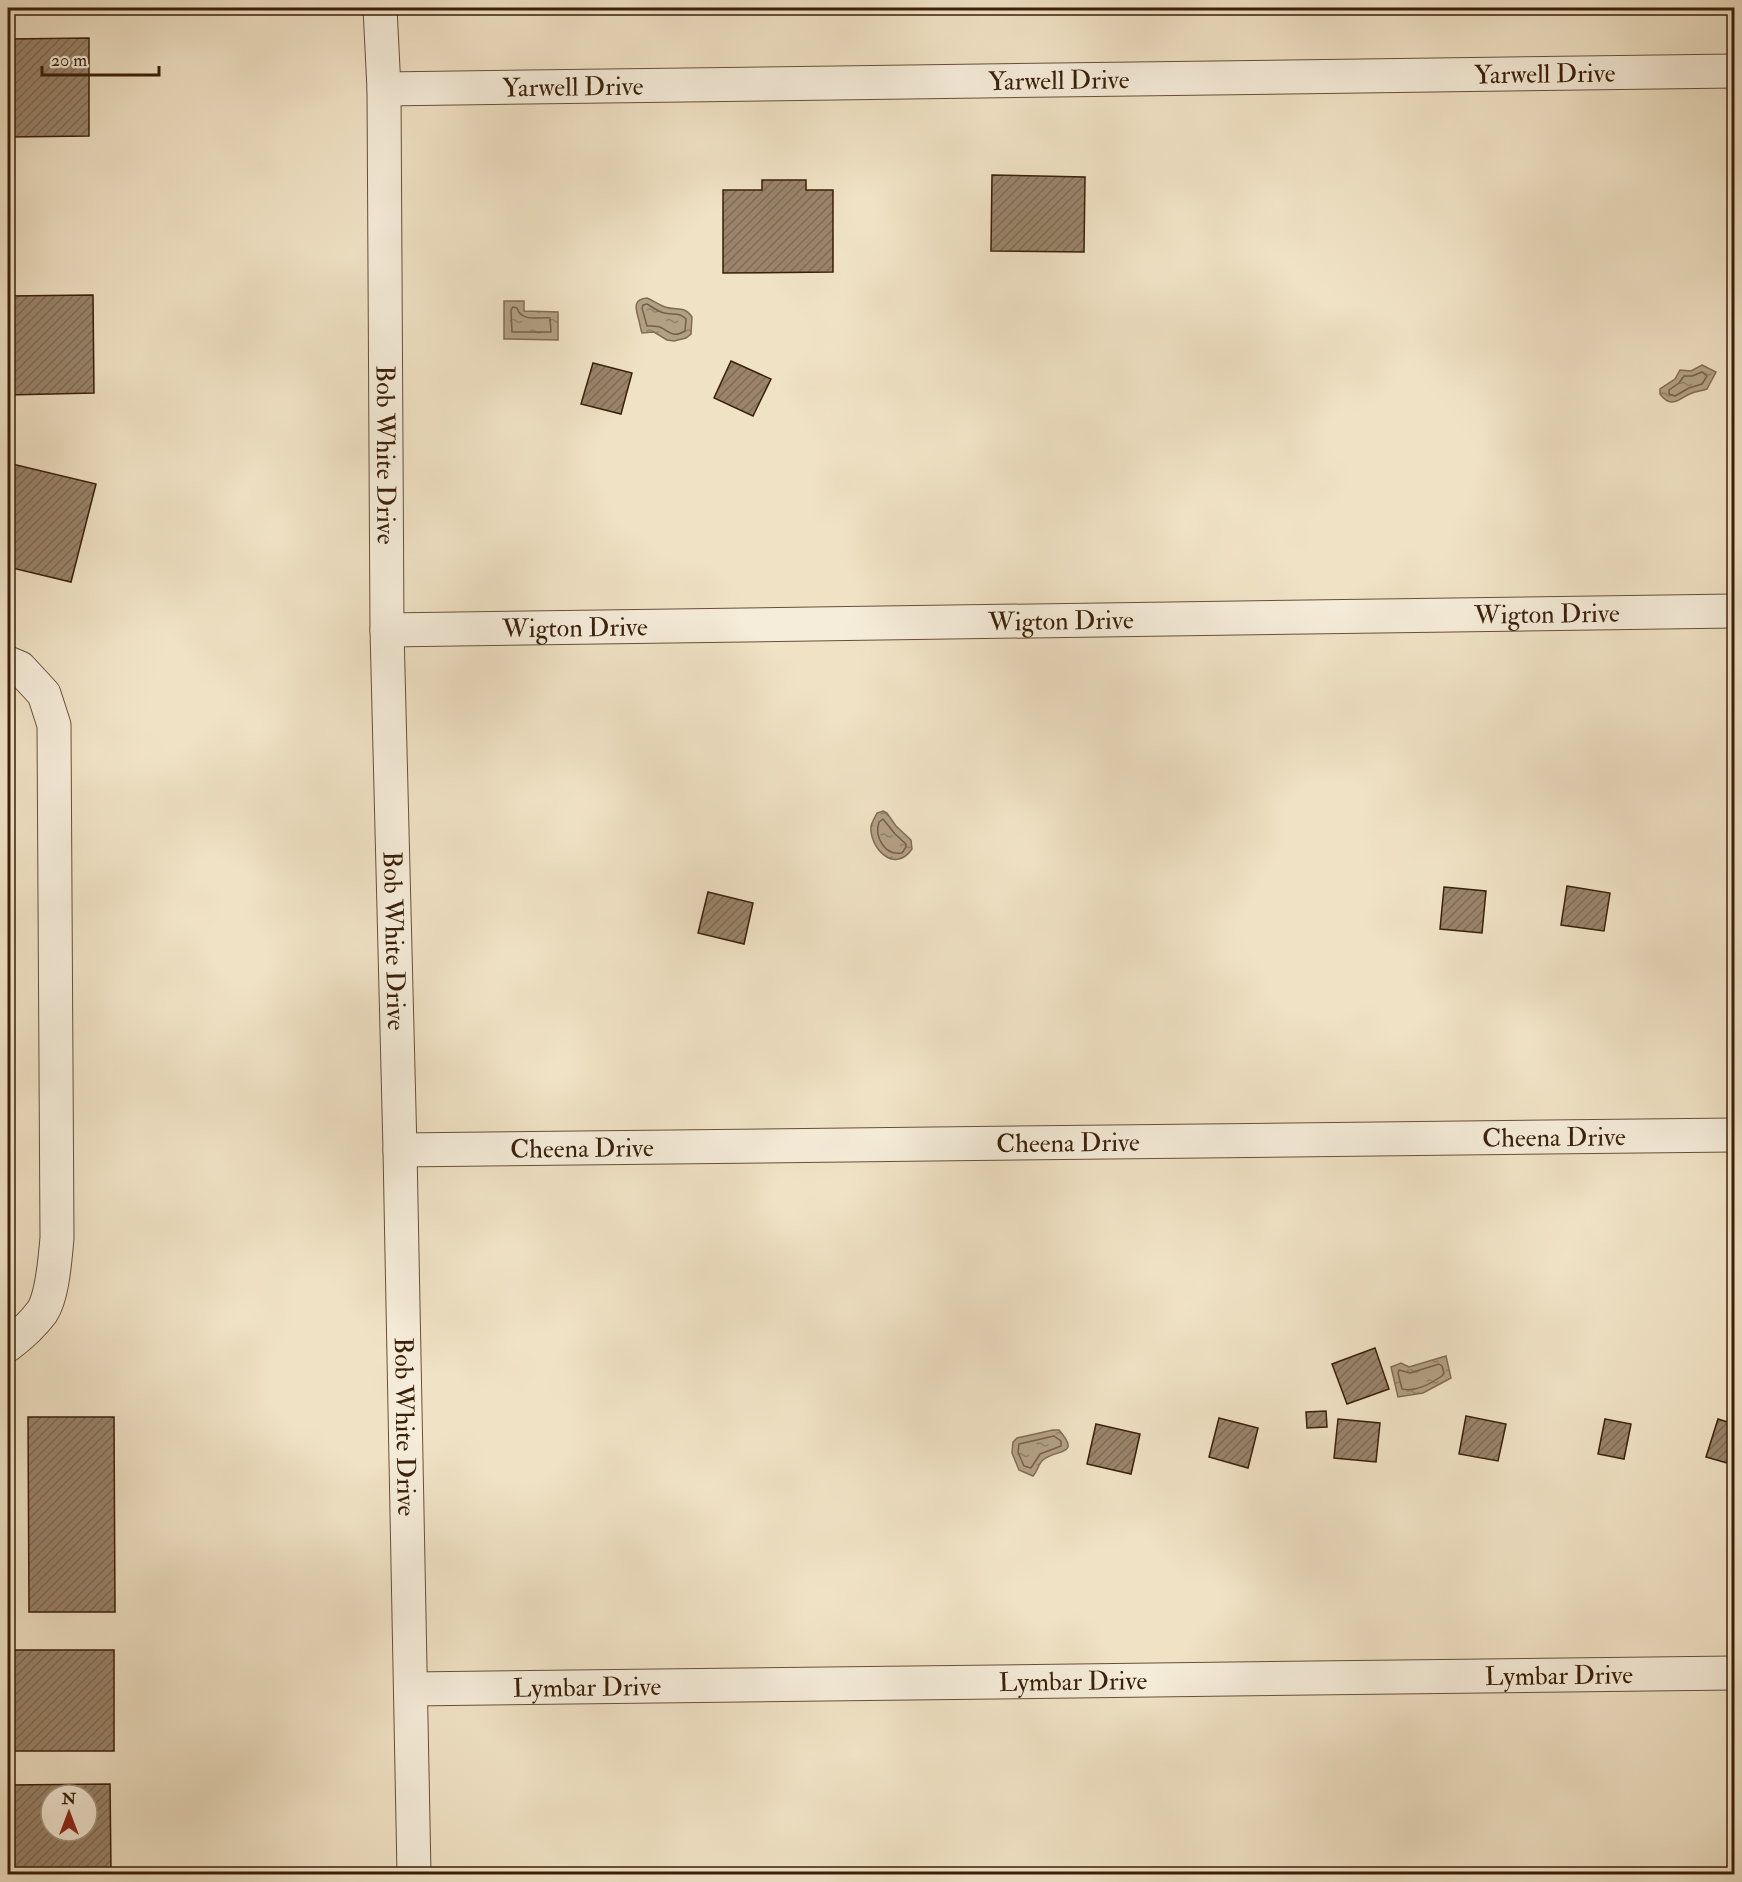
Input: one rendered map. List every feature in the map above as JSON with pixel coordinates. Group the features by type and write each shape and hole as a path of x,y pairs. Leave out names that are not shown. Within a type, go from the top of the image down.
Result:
{"street":[{"name":"Bob White Drive","path":"380,8 384,89 387,630 414,1875"},
{"name":"Yarwell Drive","path":"384,89 1734,71"},
{"name":"Wigton Drive","path":"387,630 1734,610"},
{"path":"8,663 20,668 44,694 54,725 57,1238 54,1277 43,1311 8,1345"},
{"name":"Cheena Drive","path":"400,1150 1734,1135"},
{"name":"Lymbar Drive","path":"411,1689 1734,1673"}],"water":[{"path":"647,298 665,307 689,313 692,317 691,334 674,341 667,340 654,332 642,333 636,307 640,300"},
{"path":"504,301 524,301 524,311 558,312 558,340 504,339"},
{"path":"1702,365 1716,372 1707,389 1672,402 1664,399 1660,394 1660,389 1675,379 1680,370 1691,371"},
{"path":"883,811 911,840 912,849 898,859 891,859 884,855 878,849 871,834 871,826 877,813"},
{"path":"1446,1356 1451,1378 1423,1393 1398,1397 1391,1367 1401,1363 1409,1367"},
{"path":"1059,1430 1068,1444 1067,1448 1043,1460 1033,1476 1019,1470 1012,1453 1013,1442 1017,1438"}],"building":[{"path":"89,38 89,136 8,137 8,39"},
{"path":"992,175 1085,177 1084,252 991,251"},
{"path":"762,180 806,180 806,190 833,190 833,272 723,273 723,190 762,190"},
{"path":"93,295 94,393 8,395 8,296"},
{"path":"731,361 771,379 753,416 714,398"},
{"path":"593,363 632,373 621,414 581,404"},
{"path":"8,463 96,484 71,582 8,567"},
{"path":"1567,886 1610,893 1604,931 1561,925"},
{"path":"1444,887 1486,891 1482,933 1440,929"},
{"path":"708,892 753,903 744,944 698,933"},
{"path":"1375,1348 1389,1389 1347,1404 1332,1364"},
{"path":"1326,1411 1327,1427 1307,1428 1306,1412"},
{"path":"1466,1416 1506,1424 1498,1461 1459,1454"},
{"path":"28,1417 114,1417 115,1612 29,1612"},
{"path":"1219,1418 1258,1428 1248,1468 1209,1457"},
{"path":"1338,1419 1380,1423 1376,1462 1334,1458"},
{"path":"1605,1419 1631,1424 1624,1459 1598,1454"},
{"path":"1718,1419 1734,1424 1734,1465 1706,1457"},
{"path":"1096,1424 1140,1434 1131,1474 1087,1464"},
{"path":"8,1650 114,1650 114,1751 8,1751"},
{"path":"99,1784 110,1784 111,1870 8,1871 8,1785 39,1785 39,1843 99,1843"}]}
